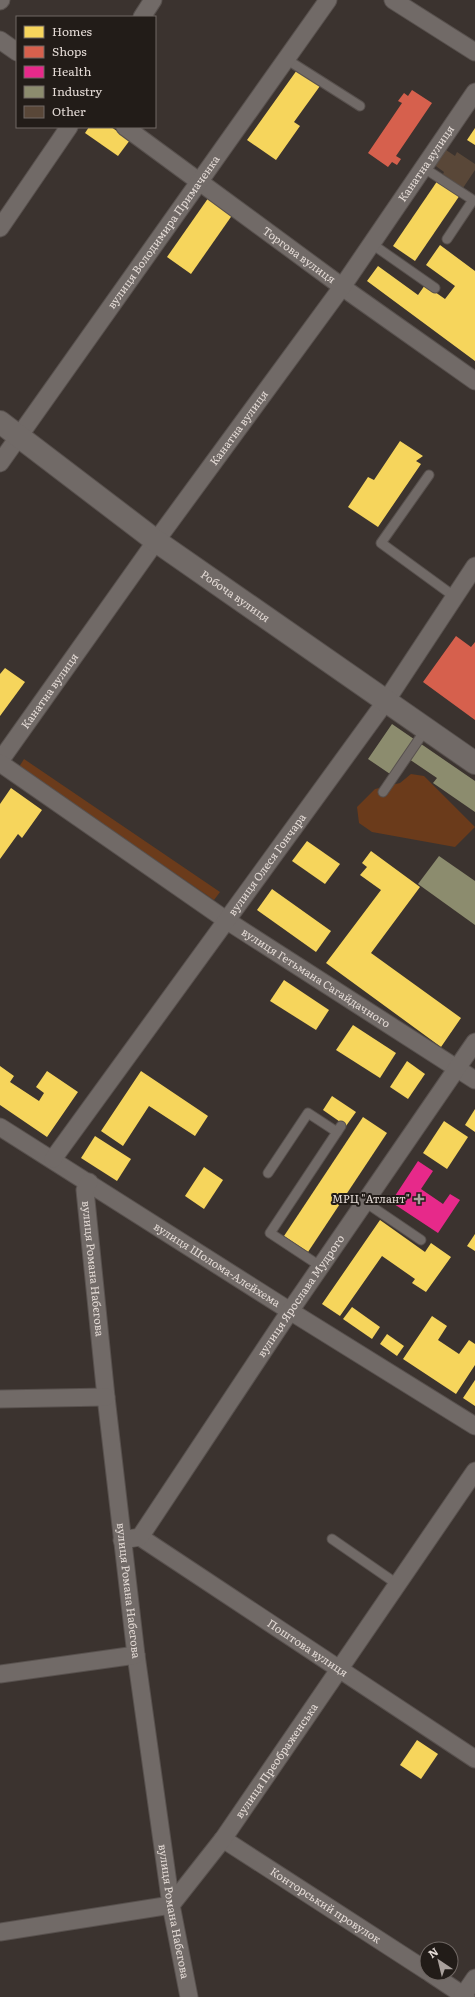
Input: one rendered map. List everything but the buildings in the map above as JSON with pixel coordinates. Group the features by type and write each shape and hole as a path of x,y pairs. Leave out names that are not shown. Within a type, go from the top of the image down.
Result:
{"street":[{"path":"143,16 153,0"},
{"name":"вулиця Володимира Примаченка","path":"0,463 20,437 328,0"},
{"path":"393,0 475,52"},
{"path":"0,40 16,51"},
{"name":"Канатна вулиця","path":"0,762 156,540 342,287 475,92"},
{"path":"0,228 68,128"},
{"name":"Торгова вулиця","path":"126,128 342,287 475,381"},
{"name":"Робоча вулиця","path":"0,422 156,540 475,763"},
{"name":"вулиця Олеся Гончара","path":"53,1160 386,701 475,566"},
{"name":"вулиця Гетьмана Сагайдачного","path":"0,762 226,920 475,1080"},
{"name":"вулиця Ярослава Мудрого","path":"140,1537 320,1266 475,1042"},
{"name":"вулиця Шолома-Алейхема","path":"0,1127 89,1182 290,1311 475,1426"},
{"name":"вулиця Романа Набєгова","path":"89,1182 85,1190 106,1397 136,1656 171,1905 190,1997"},
{"path":"0,1399 106,1397"},
{"name":"вулиця Преображенська","path":"171,1905 223,1839 475,1471"},
{"path":"122,1540 140,1537"},
{"name":"Поштова вулиця","path":"140,1537 475,1759"},
{"path":"0,1674 136,1656"},
{"name":"Конторський провулок","path":"223,1839 419,1966"},
{"path":"0,1932 171,1905"},
{"path":"442,1981 464,1996 475,1978"}],"lane":[{"path":"286,59 360,106"},
{"path":"424,168 473,200 447,238"},
{"path":"372,244 435,288"},
{"path":"429,475 381,544 455,597"},
{"path":"383,792 426,729"},
{"path":"268,1173 308,1113 339,1129 270,1233 320,1266"},
{"path":"364,1202 421,1240"},
{"path":"332,1539 397,1584"}],"shaded area":[{"path":"24,759 220,892 214,900 19,767"},
{"path":"411,774 424,776 475,827 455,847 372,832 359,823 357,807 375,789 400,783"}],"place":[{"name":"МРЦ \"Атлант\"","path":"419,1199"}]}
